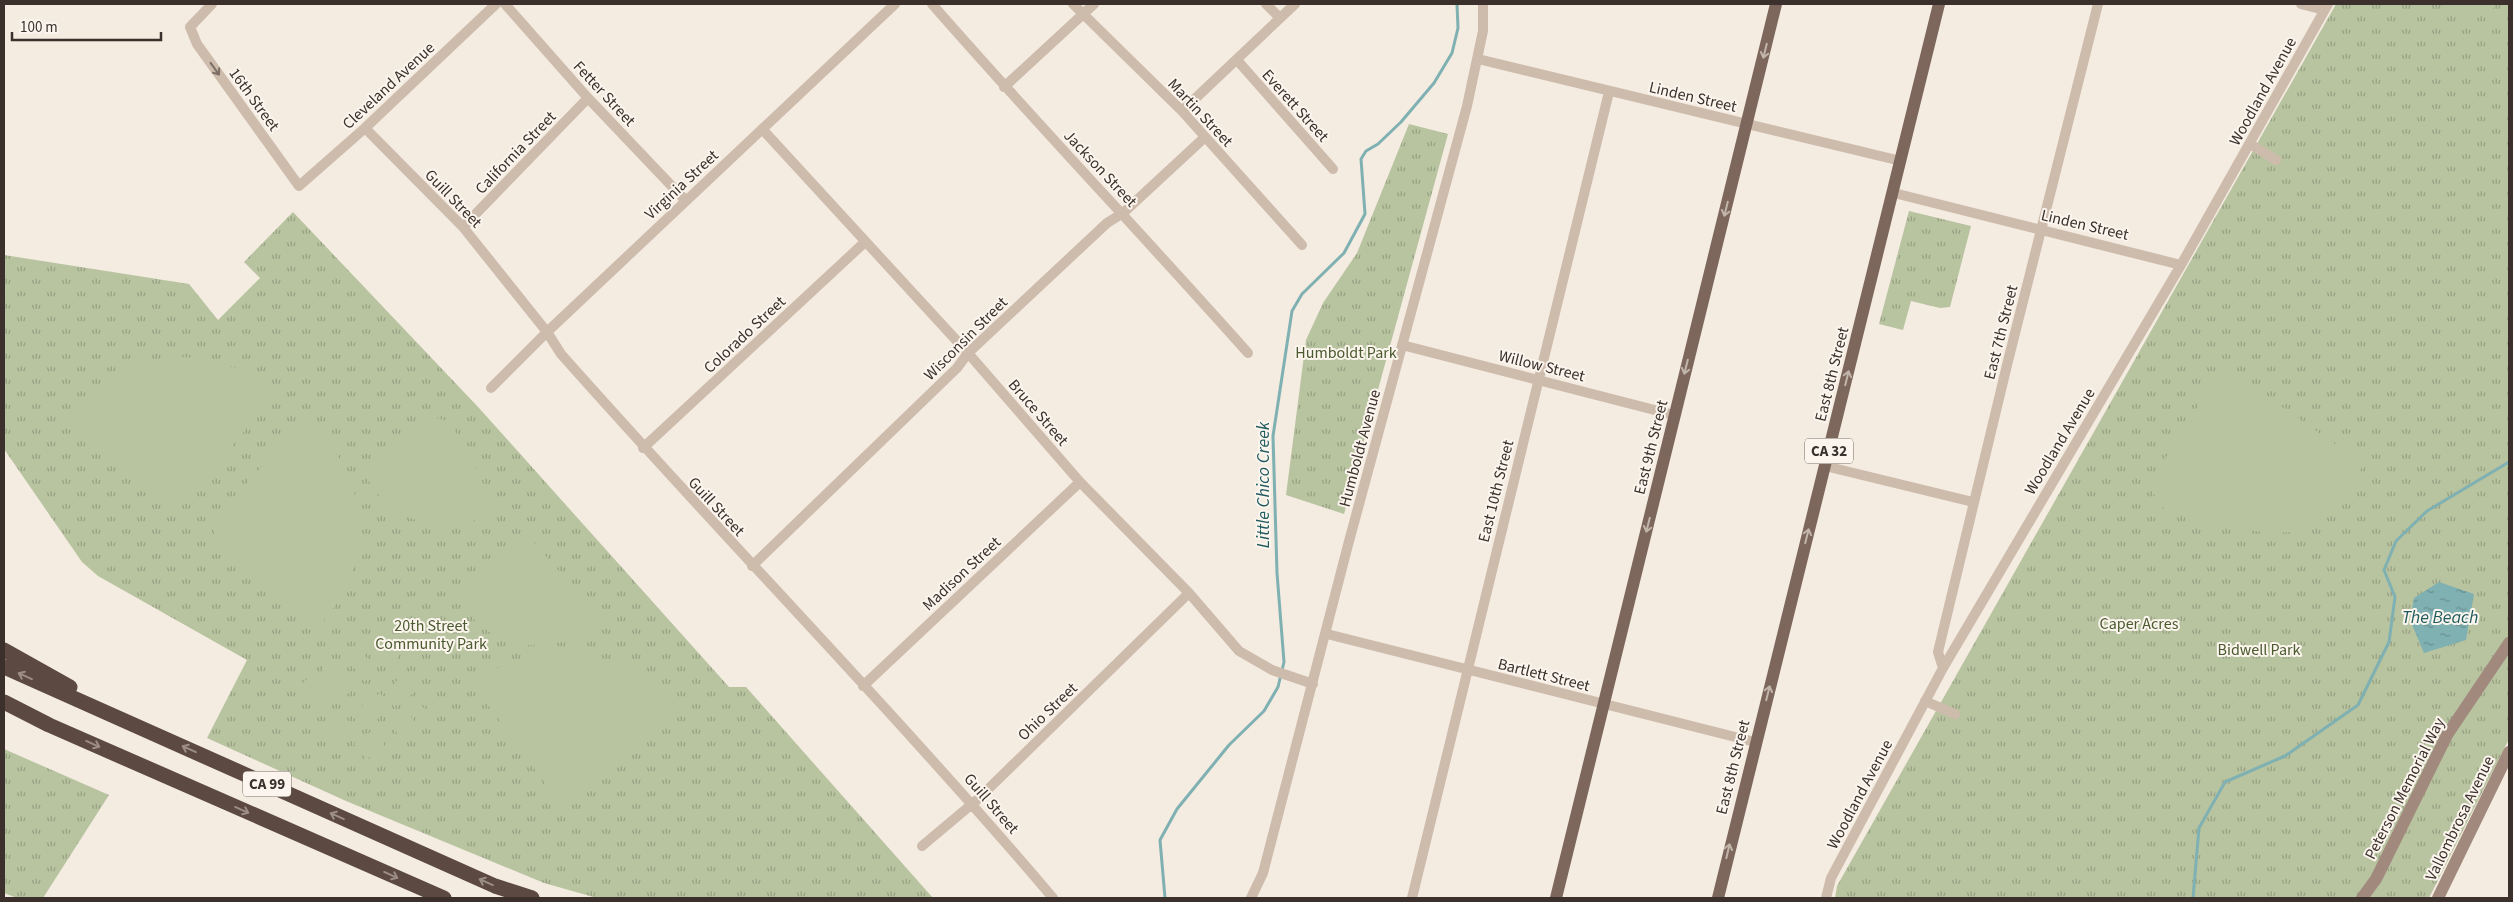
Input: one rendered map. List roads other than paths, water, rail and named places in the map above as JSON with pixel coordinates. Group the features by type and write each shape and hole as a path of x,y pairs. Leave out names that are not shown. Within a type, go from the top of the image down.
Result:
{"highway":[{"path":"4,650 70,687 102,710"},
{"name":"CA 99","path":"4,667 495,886 532,898"},
{"name":"CA 99","path":"4,702 49,725 444,898"},
{"path":"4,711 49,725"}],"main road":[{"name":"East 9th Street","path":"1556,898 1776,4"},
{"name":"East 8th Street","path":"1718,898 1755,742 1894,193 1939,4"}],"street":[{"name":"16th Street","path":"212,4 190,27 196,44 300,186"},
{"name":"Cleveland Avenue","path":"300,186 496,4"},
{"name":"Fetter Street","path":"505,4 588,98 685,200"},
{"name":"Virginia Street","path":"490,388 685,200 762,130 894,4"},
{"name":"Jackson Street","path":"932,4 1004,87 1123,213 1248,353"},
{"name":"Martin Street","path":"1073,4 1182,111 1204,138 1302,244"},
{"path":"1004,87 1094,4"},
{"path":"1266,4 1280,18"},
{"path":"1182,111 1295,4"},
{"name":"Humboldt Avenue","path":"1251,898 1263,873 1478,59 1483,31 1483,4"},
{"name":"East 7th Street","path":"1943,668 1938,652 1973,502 2098,4"},
{"path":"2301,4 2326,7"},
{"name":"Woodland Avenue","path":"1826,898 1831,878 1943,668 2181,265 2326,7"},
{"name":"Linden Street","path":"1478,59 1901,161"},
{"name":"Everett Street","path":"1237,60 1333,169"},
{"name":"East 10th Street","path":"1412,898 1610,92"},
{"name":"California Street","path":"463,228 588,98"},
{"name":"Guill Street","path":"364,128 463,228 547,332 561,354 643,448 972,803 1054,898"},
{"name":"Bruce Street","path":"762,130 968,353 1080,482 1189,593 1238,651 1272,670 1313,684"},
{"name":"Wisconsin Street","path":"752,566 957,368 968,353 1107,223 1123,213 1204,138"},
{"path":"2250,144 2276,160"},
{"name":"Linden Street","path":"1894,193 2181,265"},
{"name":"Colorado Street","path":"643,448 865,242"},
{"name":"Willow Street","path":"1402,345 1674,415"},
{"path":"1825,466 1973,502"},
{"name":"Madison Street","path":"863,686 1080,482"},
{"name":"Ohio Street","path":"922,846 972,803 1189,593"},
{"name":"Bartlett Street","path":"1327,634 1755,742"},
{"name":"Peterson Memorial Way","path":"2362,898 2376,879 2448,735 2509,643"},
{"path":"1925,701 1955,714"},
{"name":"Vallombrosa Avenue","path":"2438,898 2509,752"}],"water":[{"name":"The Beach","path":"2439,582 2474,594 2466,640 2424,653 2410,620 2414,598"}],"waterway":[{"name":"Little Chico Creek","path":"1165,898 1160,840 1177,809 1229,745 1264,711 1278,687 1284,662 1277,573 1273,436 1292,311 1302,294 1344,253 1365,214 1361,159 1366,151 1378,144 1401,122 1434,83 1452,53 1458,28 1457,4"},
{"path":"2193,898 2199,828 2225,782 2285,756 2358,705 2389,642 2395,597 2384,570 2396,541 2427,511 2509,462"}],"park label":[{"name":"Humboldt Park","path":"1346,352"},
{"name":"Caper Acres","path":"2139,623"},
{"name":"20th Street Community Park","path":"431,634"},
{"name":"Bidwell Park","path":"2259,649"}]}
